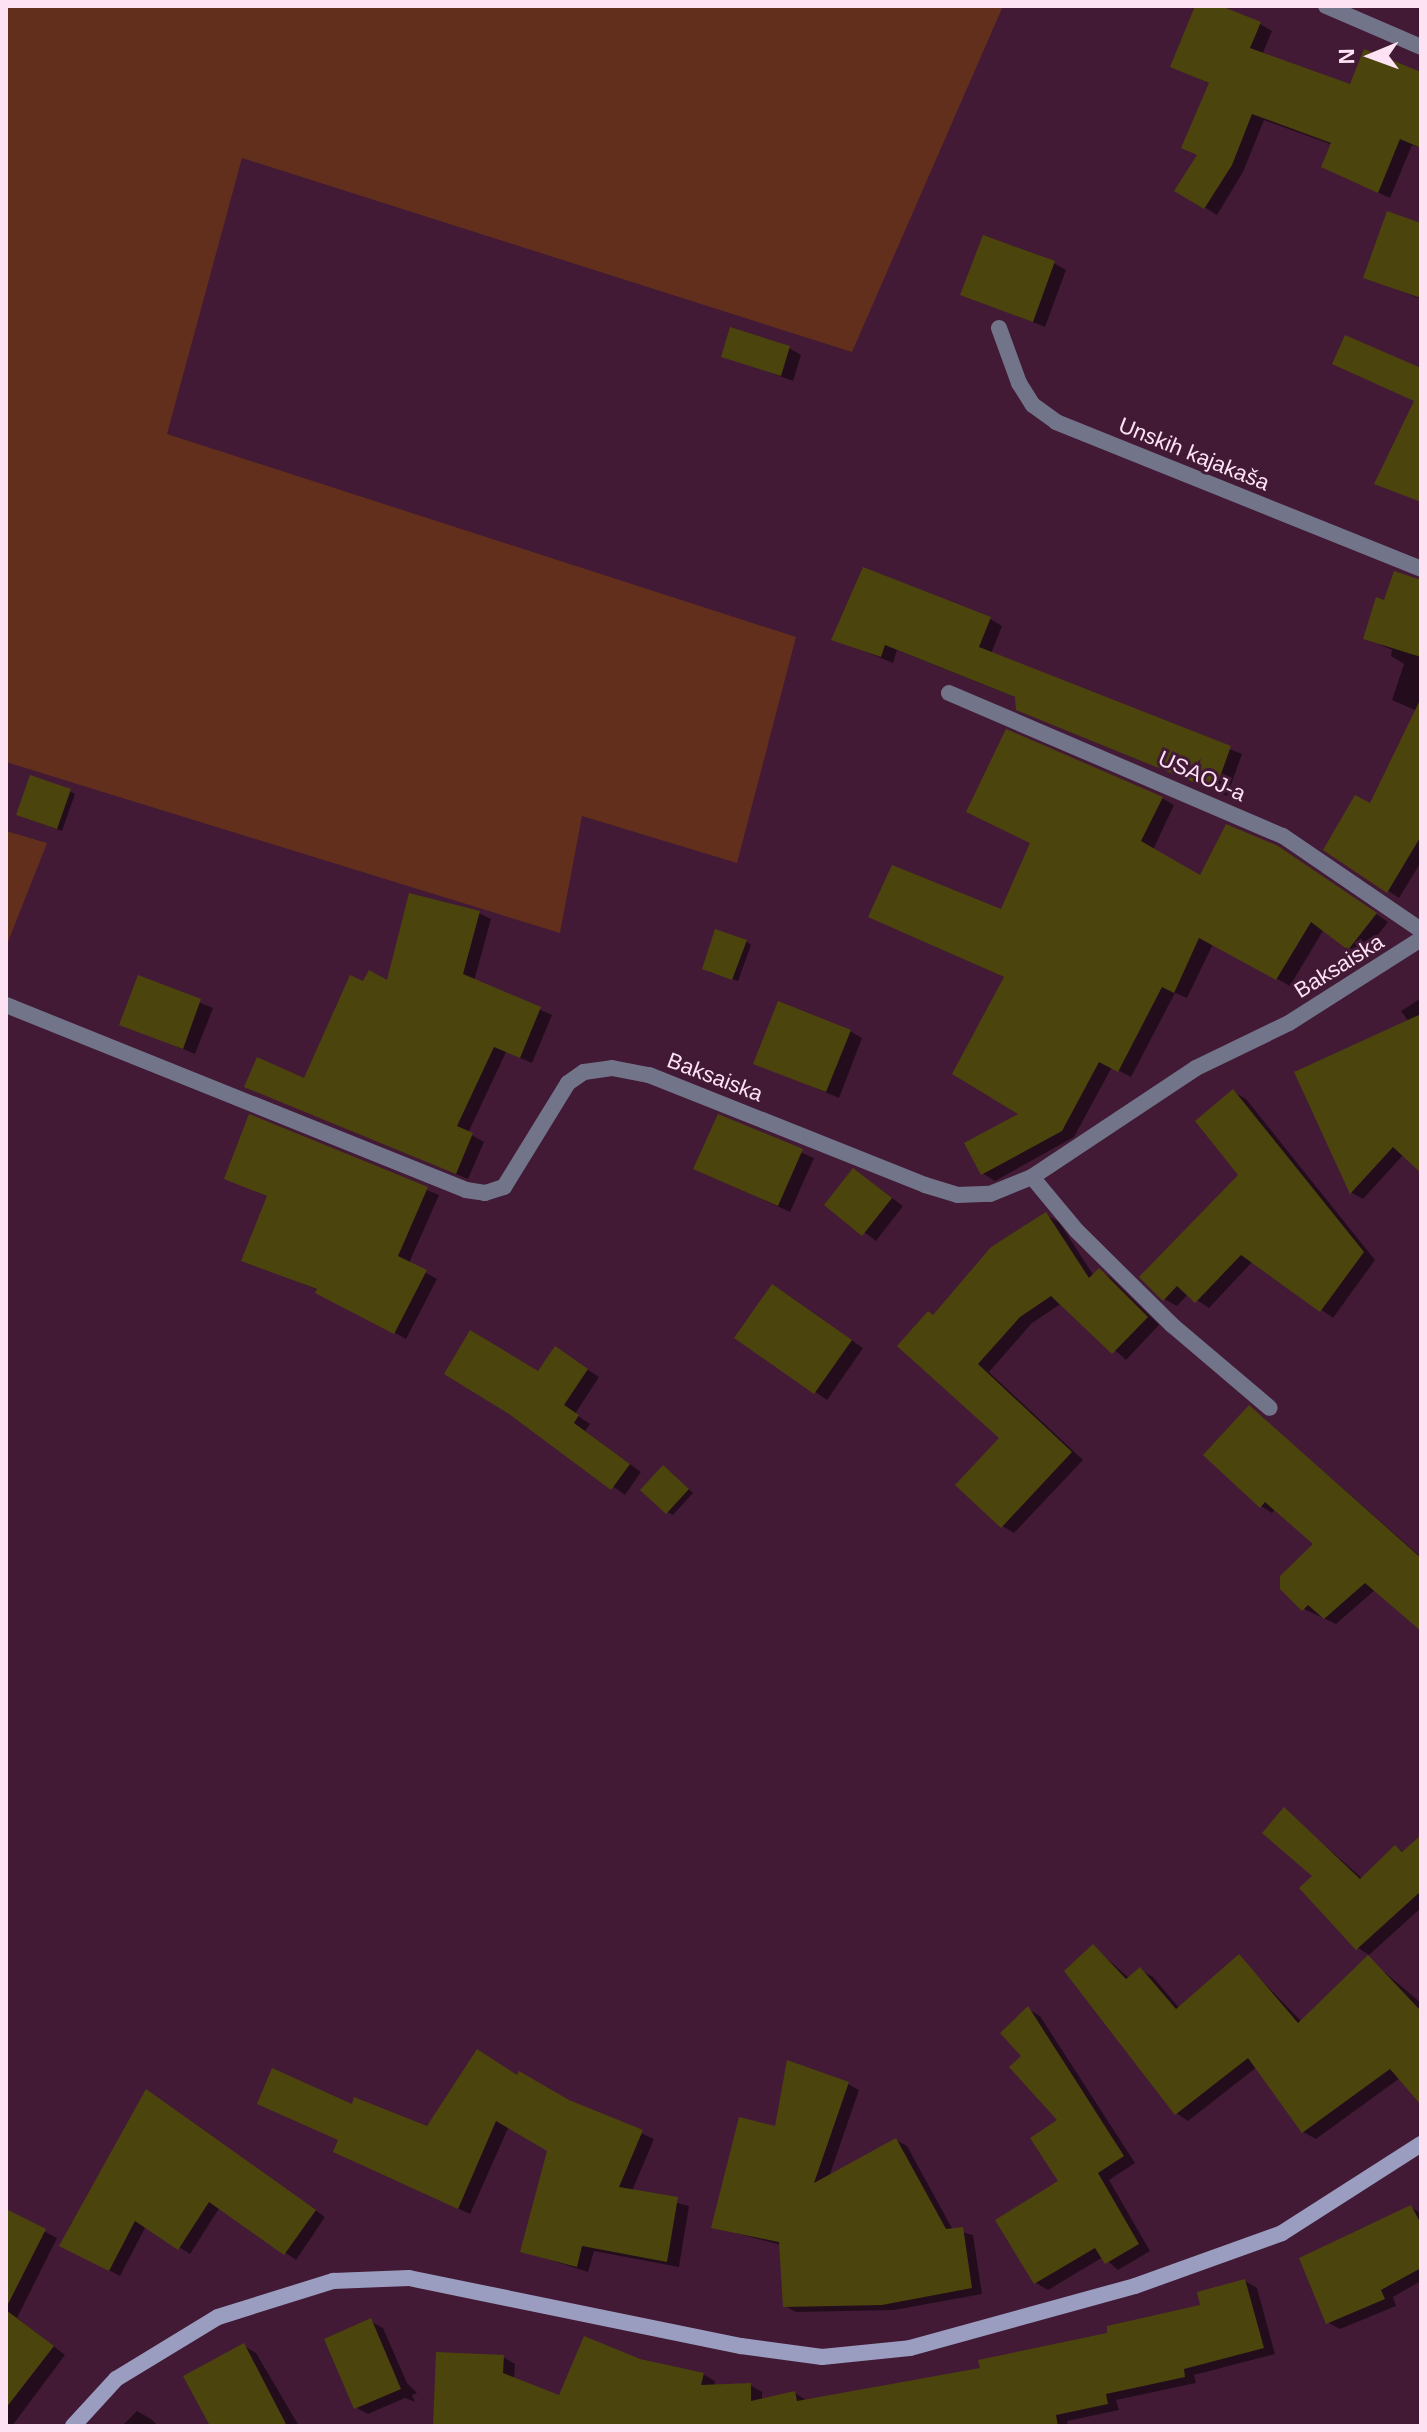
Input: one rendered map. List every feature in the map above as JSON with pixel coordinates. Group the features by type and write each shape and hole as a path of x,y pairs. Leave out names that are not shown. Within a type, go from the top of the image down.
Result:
{"street":[{"path":"1326,6 1421,47"},
{"name":"Unskih kajakaša","path":"999,328 1019,383 1033,405 1056,422 1421,569"},
{"name":"USAOJ-a","path":"949,693 1283,836 1421,930"},
{"name":"Baksaiska","path":"6,1005 466,1190 485,1193 504,1187 568,1083 584,1072 612,1068 649,1075 957,1195 990,1194 1032,1177 1196,1068 1289,1023 1421,939"},
{"path":"1032,1177 1077,1231 1172,1325 1270,1408"},
{"path":"73,2426 116,2379 218,2317 333,2281 409,2278 741,2346 822,2357 910,2348 1135,2286 1282,2233 1421,2144"}],"shaded area":[{"path":"6,6 1003,6 852,352 242,158 167,434 796,637 737,863 582,816 560,933 6,762"},
{"path":"6,831 47,843 6,947"}],"building":[{"path":"1195,6 1221,6 1261,22 1250,48 1350,84 1364,49 1421,72 1421,148 1400,139 1378,193 1321,167 1331,143 1252,114 1232,165 1204,209 1174,191 1197,155 1181,148 1209,83 1170,67"},
{"path":"1387,211 1421,223 1421,298 1363,278"},
{"path":"983,235 1055,261 1033,322 960,295"},
{"path":"730,327 790,346 781,376 721,357"},
{"path":"1345,335 1421,368 1421,502 1374,484 1414,401 1332,364"},
{"path":"863,567 991,617 979,647 1231,746 1215,791 1016,710 1015,697 885,645 881,657 831,640"},
{"path":"1394,571 1421,580 1421,657 1363,639 1376,597 1384,600"},
{"path":"1421,698 1421,836 1387,893 1323,850 1355,795 1370,803"},
{"path":"1006,729 1163,797 1141,841 1200,875 1226,824 1278,846 1377,913 1348,950 1311,922 1276,980 1199,938 1174,993 1162,987 1118,1072 1099,1062 1062,1131 981,1175 964,1143 1018,1114 952,1074 1004,977 868,917 892,865 1001,909 1030,843 966,812"},
{"path":"30,775 71,789 57,829 16,815"},
{"path":"409,893 480,911 463,974 541,1007 520,1058 494,1047 457,1126 473,1133 456,1174 244,1087 257,1057 304,1078 350,975 363,981 369,970 387,980"},
{"path":"715,929 747,940 732,980 702,969"},
{"path":"138,975 201,999 183,1049 119,1025"},
{"path":"778,1001 851,1030 826,1092 753,1064"},
{"path":"1421,1014 1421,1173 1393,1147 1350,1194 1294,1072"},
{"path":"1233,1089 1364,1252 1320,1312 1241,1255 1195,1303 1177,1286 1163,1301 1139,1277 1238,1175 1195,1121"},
{"path":"249,1114 428,1187 398,1256 427,1270 394,1334 315,1293 317,1289 241,1261 267,1196 224,1179"},
{"path":"718,1114 803,1149 778,1206 693,1169"},
{"path":"853,1168 892,1198 862,1236 824,1205"},
{"path":"1046,1212 1089,1278 1099,1268 1148,1317 1112,1354 1051,1296 1020,1317 978,1364 1072,1452 1001,1528 955,1485 999,1438 897,1346 928,1311 933,1315 991,1247"},
{"path":"772,1284 852,1340 814,1394 734,1338"},
{"path":"470,1330 538,1371 555,1346 588,1369 564,1405 579,1415 574,1423 630,1464 611,1490 509,1414 444,1374"},
{"path":"1249,1405 1421,1558 1421,1631 1365,1583 1324,1619 1308,1605 1302,1611 1280,1589 1280,1576 1313,1544 1265,1502 1260,1508 1203,1455"},
{"path":"663,1465 689,1489 666,1514 640,1490"},
{"path":"1284,1807 1360,1879 1395,1845 1402,1852 1421,1835 1421,1891 1356,1950 1299,1888 1312,1876 1262,1833"},
{"path":"1093,1944 1126,1979 1140,1967 1176,2009 1239,1954 1298,2023 1368,1955 1421,2011 1421,2105 1390,2069 1302,2133 1248,2058 1175,2115 1064,1971"},
{"path":"1028,2006 1124,2156 1098,2173 1139,2244 1105,2264 1095,2248 1034,2284 995,2220 1058,2181 1030,2138 1057,2120 1009,2067 1021,2056 1000,2033"},
{"path":"477,2049 517,2075 519,2071 569,2100 643,2130 619,2187 678,2197 667,2262 582,2246 577,2267 520,2252 547,2151 496,2121 458,2209 333,2152 338,2140 257,2104 272,2068 352,2104 354,2097 427,2126"},
{"path":"787,2060 849,2082 814,2183 896,2138 946,2229 963,2227 972,2288 882,2305 783,2307 779,2242 711,2228 739,2117 775,2126"},
{"path":"146,2089 316,2210 284,2255 209,2202 178,2250 135,2221 109,2271 59,2246"},
{"path":"1411,2205 1421,2224 1421,2268 1381,2290 1385,2299 1326,2324 1299,2258"},
{"path":"6,2209 46,2229 6,2308"},
{"path":"1245,2279 1264,2348 1184,2369 1185,2377 1106,2394 1108,2404 1056,2415 1058,2426 433,2426 436,2352 504,2355 503,2373 559,2395 584,2336 640,2359 704,2373 701,2385 751,2383 751,2401 795,2391 797,2401 980,2368 978,2360 1107,2333 1107,2326 1200,2305 1197,2292"},
{"path":"6,2310 54,2346 6,2408"},
{"path":"371,2318 401,2389 354,2409 324,2339"},
{"path":"244,2343 287,2426 210,2426 183,2376"}]}
